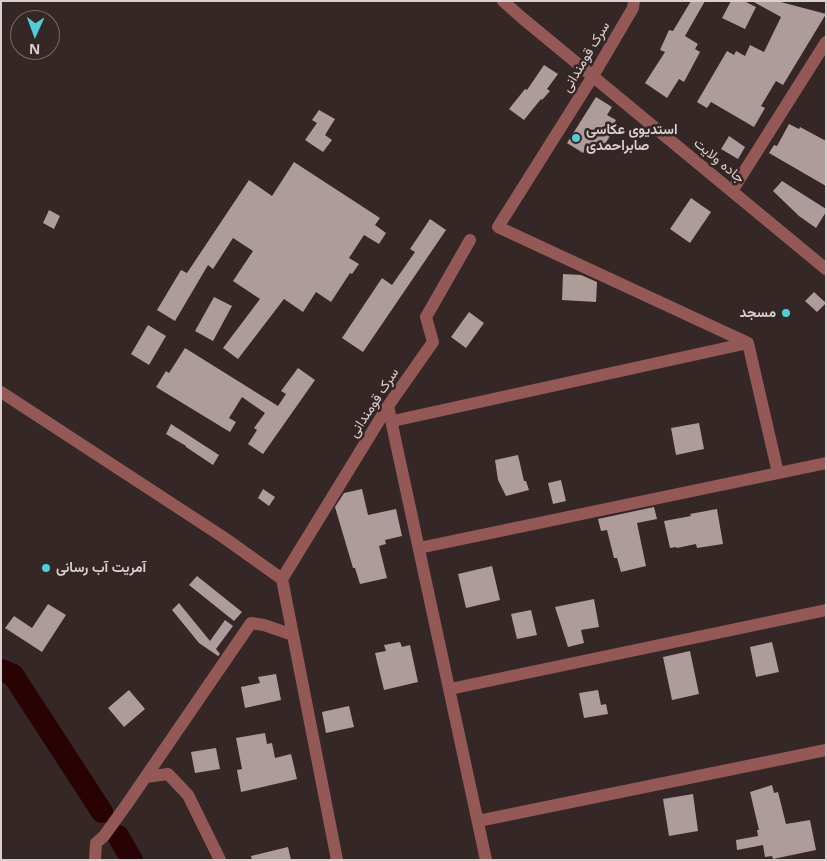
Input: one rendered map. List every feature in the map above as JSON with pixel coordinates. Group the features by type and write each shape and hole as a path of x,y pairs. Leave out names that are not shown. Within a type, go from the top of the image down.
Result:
{"street":[{"name":"جاده ولایت","path":"503,1 521,18 826,269"},
{"name":"سرک قومندانی","path":"634,1 632,8 593,76 498,228 748,343"},
{"path":"732,191 826,42"},
{"name":"سرک قومندانی","path":"282,579 388,406 433,342 426,317 470,240"},
{"path":"392,421 748,343 778,473"},
{"path":"1,392 282,579 337,860"},
{"path":"388,406 486,860"},
{"path":"419,548 826,463"},
{"path":"450,689 826,610"},
{"path":"95,860 96,843 104,836 146,777 251,623 293,635"},
{"path":"478,820 826,750"},
{"path":"146,777 168,774 188,795 220,860"}],"building":[{"path":"691,1 705,1 685,36 698,44 695,49 700,52 684,82 679,79 667,98 645,83 665,52 660,50 669,30 673,31"},
{"path":"731,1 744,1 756,7 745,29 722,18"},
{"path":"752,1 777,1 826,14 783,85 776,81 761,106 765,108 754,127 711,102 707,108 697,102 727,51 734,55 736,51 745,56 750,45 764,52 781,17"},
{"path":"544,65 558,74 547,89 550,91 524,120 509,109 525,89 527,90"},
{"path":"596,97 612,107 607,115 616,120 608,135 610,136 605,144 602,143 596,154 586,148 583,153 567,143"},
{"path":"319,110 335,119 325,135 332,140 323,152 305,140 317,123 312,120"},
{"path":"789,124 799,129 800,127 826,141 826,186 769,153 774,145 777,146"},
{"path":"729,136 745,147 738,159 721,149"},
{"path":"294,162 380,218 375,225 386,233 379,244 364,235 349,258 359,264 352,274 350,273 331,302 316,292 303,312 284,299 238,359 223,348 260,299 233,281 253,251 233,238 213,269 208,265 175,321 157,310 181,270 187,273 249,180 272,196"},
{"path":"782,181 826,209 816,228 799,216 773,191"},
{"path":"691,198 711,212 690,243 670,229"},
{"path":"49,210 60,216 54,229 43,223"},
{"path":"430,219 446,230 363,352 342,338 382,278 392,285 415,252 410,249"},
{"path":"563,274 581,275 597,282 596,302 562,300"},
{"path":"814,292 826,303 817,312 805,301"},
{"path":"214,297 232,306 213,341 195,331"},
{"path":"469,312 484,323 466,348 451,337"},
{"path":"148,325 166,336 149,365 131,354"},
{"path":"185,348 278,406 286,394 281,391 298,368 315,380 263,454 248,444 257,430 254,428 265,413 242,397 229,418 236,422 230,432 156,387 166,371 169,373"},
{"path":"699,423 704,449 676,455 671,428"},
{"path":"171,424 219,455 213,465 166,434"},
{"path":"518,455 524,481 526,481 529,490 506,496 498,480 495,460"},
{"path":"561,480 566,501 553,504 548,483"},
{"path":"263,489 275,497 269,506 258,498"},
{"path":"362,489 368,515 396,509 402,536 385,540 386,544 379,546 387,578 360,584 355,568 353,568 335,507 344,493"},
{"path":"654,507 657,519 637,523 646,566 621,572 617,558 614,558 607,530 601,531 598,519"},
{"path":"717,509 723,544 697,548 696,544 670,548 664,521"},
{"path":"492,566 500,600 466,608 458,574"},
{"path":"197,576 242,612 234,621 189,585"},
{"path":"594,599 599,627 581,630 584,643 568,647 555,607"},
{"path":"179,603 210,641 225,620 233,626 216,649 220,654 218,656 199,643 172,610"},
{"path":"48,604 66,615 42,652 5,628 14,616 32,628"},
{"path":"531,610 537,635 517,639 511,614"},
{"path":"400,642 402,647 410,645 418,682 384,690 375,653 386,651 384,645"},
{"path":"772,642 779,672 756,677 750,647"},
{"path":"690,651 699,694 672,700 663,657"},
{"path":"276,674 281,700 245,708 241,687 260,683 258,677"},
{"path":"129,690 145,709 124,727 108,708"},
{"path":"598,690 601,705 606,704 608,714 584,718 579,693"},
{"path":"349,706 354,727 326,733 322,712"},
{"path":"265,733 267,744 272,743 275,758 291,754 297,779 241,792 237,770 242,769 236,738"},
{"path":"216,748 220,769 195,773 191,752"},
{"path":"772,785 774,793 778,792 786,824 810,820 816,850 773,859 772,856 765,857 763,845 737,850 736,840 758,836 757,830 759,830 750,792"},
{"path":"693,794 698,831 669,836 663,799"},
{"path":"288,847 291,860 252,860 251,856"}],"waterway":[{"path":"1,670 13,675 102,812"},
{"path":"118,836 132,860"}],"place":[{"name":"استدیوی عکاسی صابراحمدی","path":"576,138"},
{"name":"مسجد","path":"786,313"},
{"name":"آمریت آب رسانی","path":"46,568"}]}
